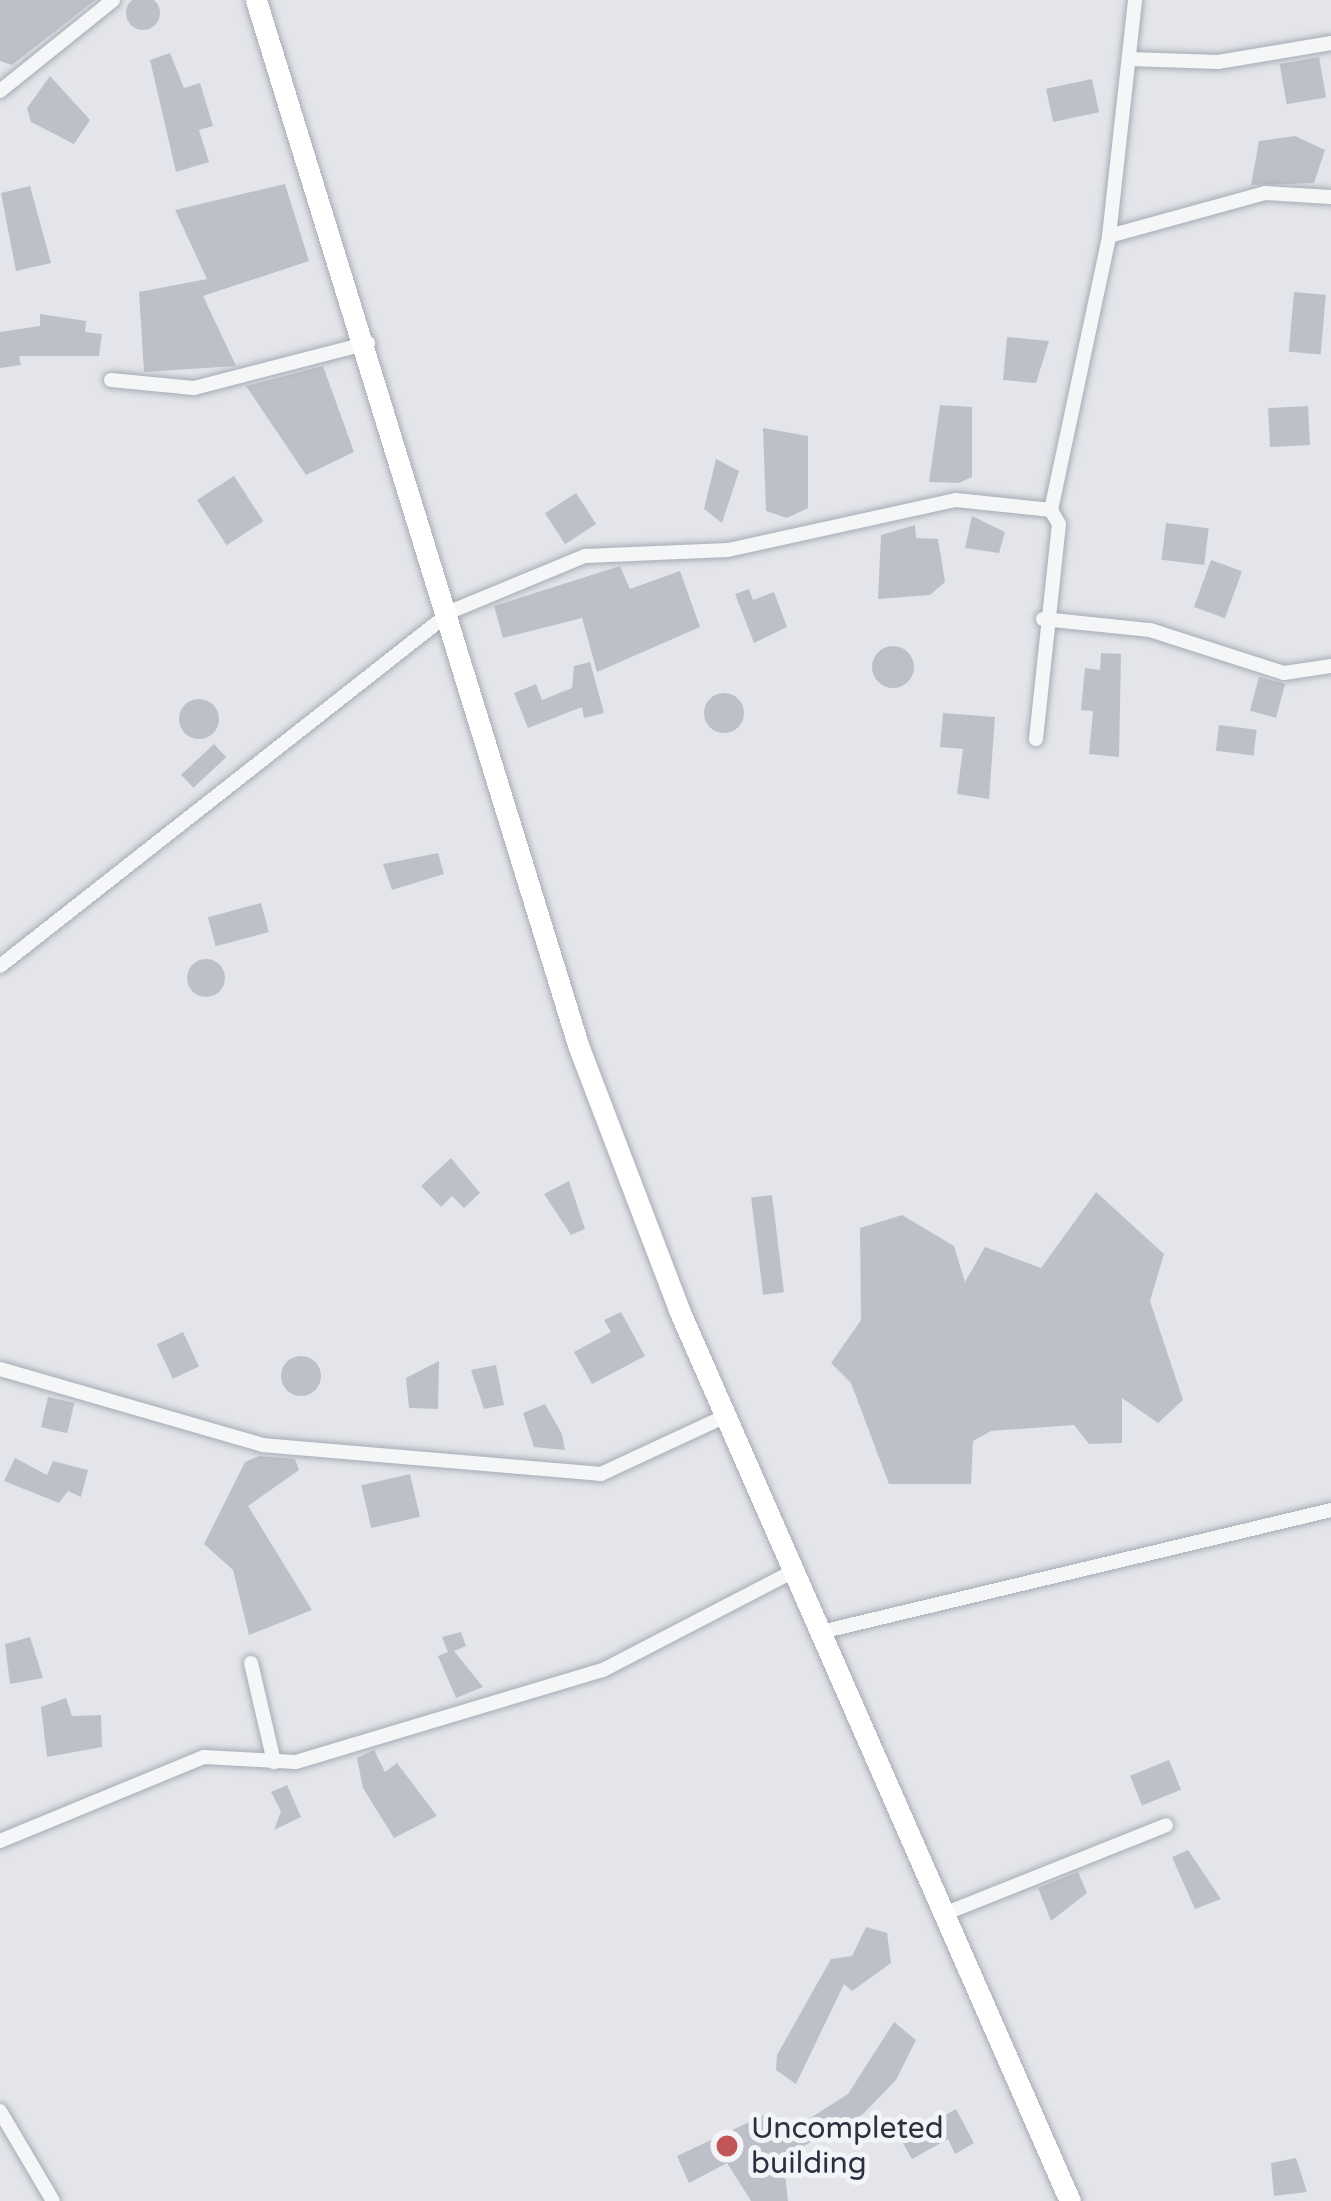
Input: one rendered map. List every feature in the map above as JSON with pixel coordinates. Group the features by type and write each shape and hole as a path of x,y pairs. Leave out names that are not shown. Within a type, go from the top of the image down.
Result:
{"main road":[{"path":"256,0 452,611 578,1045 726,1416 1070,2201"}],"street":[{"path":"3,82 113,0"},
{"path":"1036,739 1042,619 1059,524 1051,509 1108,236 1136,0"},
{"path":"1129,59 1218,62 1331,43"},
{"path":"1108,236 1265,193 1331,197"},
{"path":"111,380 194,388 368,343"},
{"path":"0,966 452,611 585,556 728,550 956,500 1051,509"},
{"path":"1042,619 1150,630 1283,673 1331,666"},
{"path":"0,1369 263,1445 601,1474 726,1416"},
{"path":"821,1632 1331,1510"},
{"path":"0,1841 204,1757 274,1762 367,1745 603,1670 794,1571"},
{"path":"250,1663 274,1762"},
{"path":"944,1914 1166,1826"},
{"path":"0,2111 45,2198"}],"building":[{"path":"143,-4 155,1 160,13 155,25 143,30 131,25 126,13 131,1"},
{"path":"0,0 95,0 12,65 0,61"},
{"path":"170,53 184,88 200,83 213,126 199,130 209,162 176,172 150,60"},
{"path":"1319,57 1326,97 1287,104 1280,64"},
{"path":"50,76 90,120 74,144 31,122 27,108"},
{"path":"1092,79 1099,112 1053,122 1046,89"},
{"path":"1295,136 1325,150 1314,183 1251,185 1259,141"},
{"path":"285,184 309,261 203,296 236,366 144,372 139,292 207,279 175,210"},
{"path":"30,186 51,263 16,271 1,193"},
{"path":"1294,292 1326,295 1321,355 1289,352"},
{"path":"40,314 86,321 85,332 102,334 99,356 19,356 21,365 0,368 0,332 40,326"},
{"path":"1007,337 1049,341 1036,383 1003,380"},
{"path":"323,366 354,452 306,475 246,386"},
{"path":"940,405 972,407 972,477 959,483 929,482"},
{"path":"1308,406 1310,445 1270,447 1268,408"},
{"path":"763,428 808,436 808,508 787,518 766,511"},
{"path":"716,459 739,471 722,523 704,509"},
{"path":"234,476 263,521 227,545 197,500"},
{"path":"576,493 596,524 565,544 545,513"},
{"path":"972,516 1005,532 999,553 965,548"},
{"path":"1166,523 1209,528 1204,565 1161,560"},
{"path":"915,525 916,538 938,539 945,582 930,595 878,599 881,535"},
{"path":"1211,560 1242,571 1225,618 1194,607"},
{"path":"620,566 630,589 680,571 700,627 597,672 582,618 503,638 494,606"},
{"path":"749,589 753,600 774,592 787,627 754,643 735,594"},
{"path":"893,646 908,652 914,667 908,682 893,688 878,682 872,667 878,652"},
{"path":"1101,653 1121,654 1119,757 1089,754 1093,711 1081,710 1085,668 1100,670"},
{"path":"590,662 604,713 584,718 582,707 528,728 514,693 536,684 542,700 572,688 574,666"},
{"path":"1259,677 1285,684 1276,718 1250,711"},
{"path":"724,693 738,699 744,713 738,727 724,733 710,727 704,713 710,699"},
{"path":"199,699 213,705 219,719 213,733 199,739 185,733 179,719 185,705"},
{"path":"943,713 995,717 989,799 957,794 963,749 940,747"},
{"path":"1219,725 1257,730 1254,755 1216,751"},
{"path":"214,744 226,757 193,788 181,775"},
{"path":"438,853 444,874 392,890 383,864"},
{"path":"261,903 269,932 216,946 208,917"},
{"path":"206,959 220,964 225,978 220,992 206,997 192,992 187,978 192,964"},
{"path":"451,1158 480,1193 464,1208 452,1196 441,1207 421,1186"},
{"path":"569,1181 585,1229 571,1235 544,1194"},
{"path":"1096,1192 1164,1254 1150,1301 1183,1400 1158,1423 1122,1398 1122,1443 1089,1444 1074,1425 991,1431 973,1441 971,1484 889,1484 851,1383 831,1363 861,1320 860,1228 902,1215 954,1246 965,1282 985,1247 1041,1268"},
{"path":"772,1195 784,1292 763,1295 751,1198"},
{"path":"621,1312 645,1356 592,1384 574,1352 611,1332 604,1320"},
{"path":"183,1332 199,1366 173,1379 157,1344"},
{"path":"301,1356 315,1362 321,1376 315,1390 301,1396 287,1390 281,1376 287,1362"},
{"path":"439,1361 438,1409 409,1408 406,1378"},
{"path":"496,1365 504,1405 484,1409 471,1370"},
{"path":"48,1397 74,1403 67,1433 41,1427"},
{"path":"545,1404 562,1434 565,1450 534,1447 523,1413"},
{"path":"259,1456 295,1459 299,1470 248,1506 312,1610 249,1635 233,1570 204,1544 245,1462"},
{"path":"15,1458 47,1475 53,1461 88,1470 81,1497 68,1491 59,1503 4,1481"},
{"path":"410,1474 420,1517 371,1528 361,1485"},
{"path":"461,1632 466,1646 454,1651 483,1687 456,1698 438,1656 448,1652 442,1637"},
{"path":"30,1637 43,1678 10,1684 5,1644"},
{"path":"66,1698 72,1716 101,1715 102,1747 47,1757 41,1707"},
{"path":"374,1750 385,1772 397,1763 437,1816 394,1838 363,1788 357,1758"},
{"path":"1169,1760 1181,1790 1142,1805 1130,1776"},
{"path":"287,1785 301,1817 274,1830 281,1811 271,1792"},
{"path":"1188,1850 1221,1899 1195,1909 1172,1857"},
{"path":"1078,1872 1087,1893 1051,1921 1038,1888"},
{"path":"866,1927 887,1933 891,1963 852,1991 844,1984 796,2084 776,2070 777,2055 831,1959 852,1956"},
{"path":"894,2022 916,2040 896,2080 863,2114 783,2157 788,2201 751,2201 727,2163 689,2183 677,2156 766,2114 776,2140 848,2094"},
{"path":"956,2109 974,2143 955,2154 948,2139 912,2159 901,2140"},
{"path":"1296,2158 1307,2192 1274,2196 1271,2163"}],"place":[{"name":"Uncompleted building","path":"727,2146"}]}
